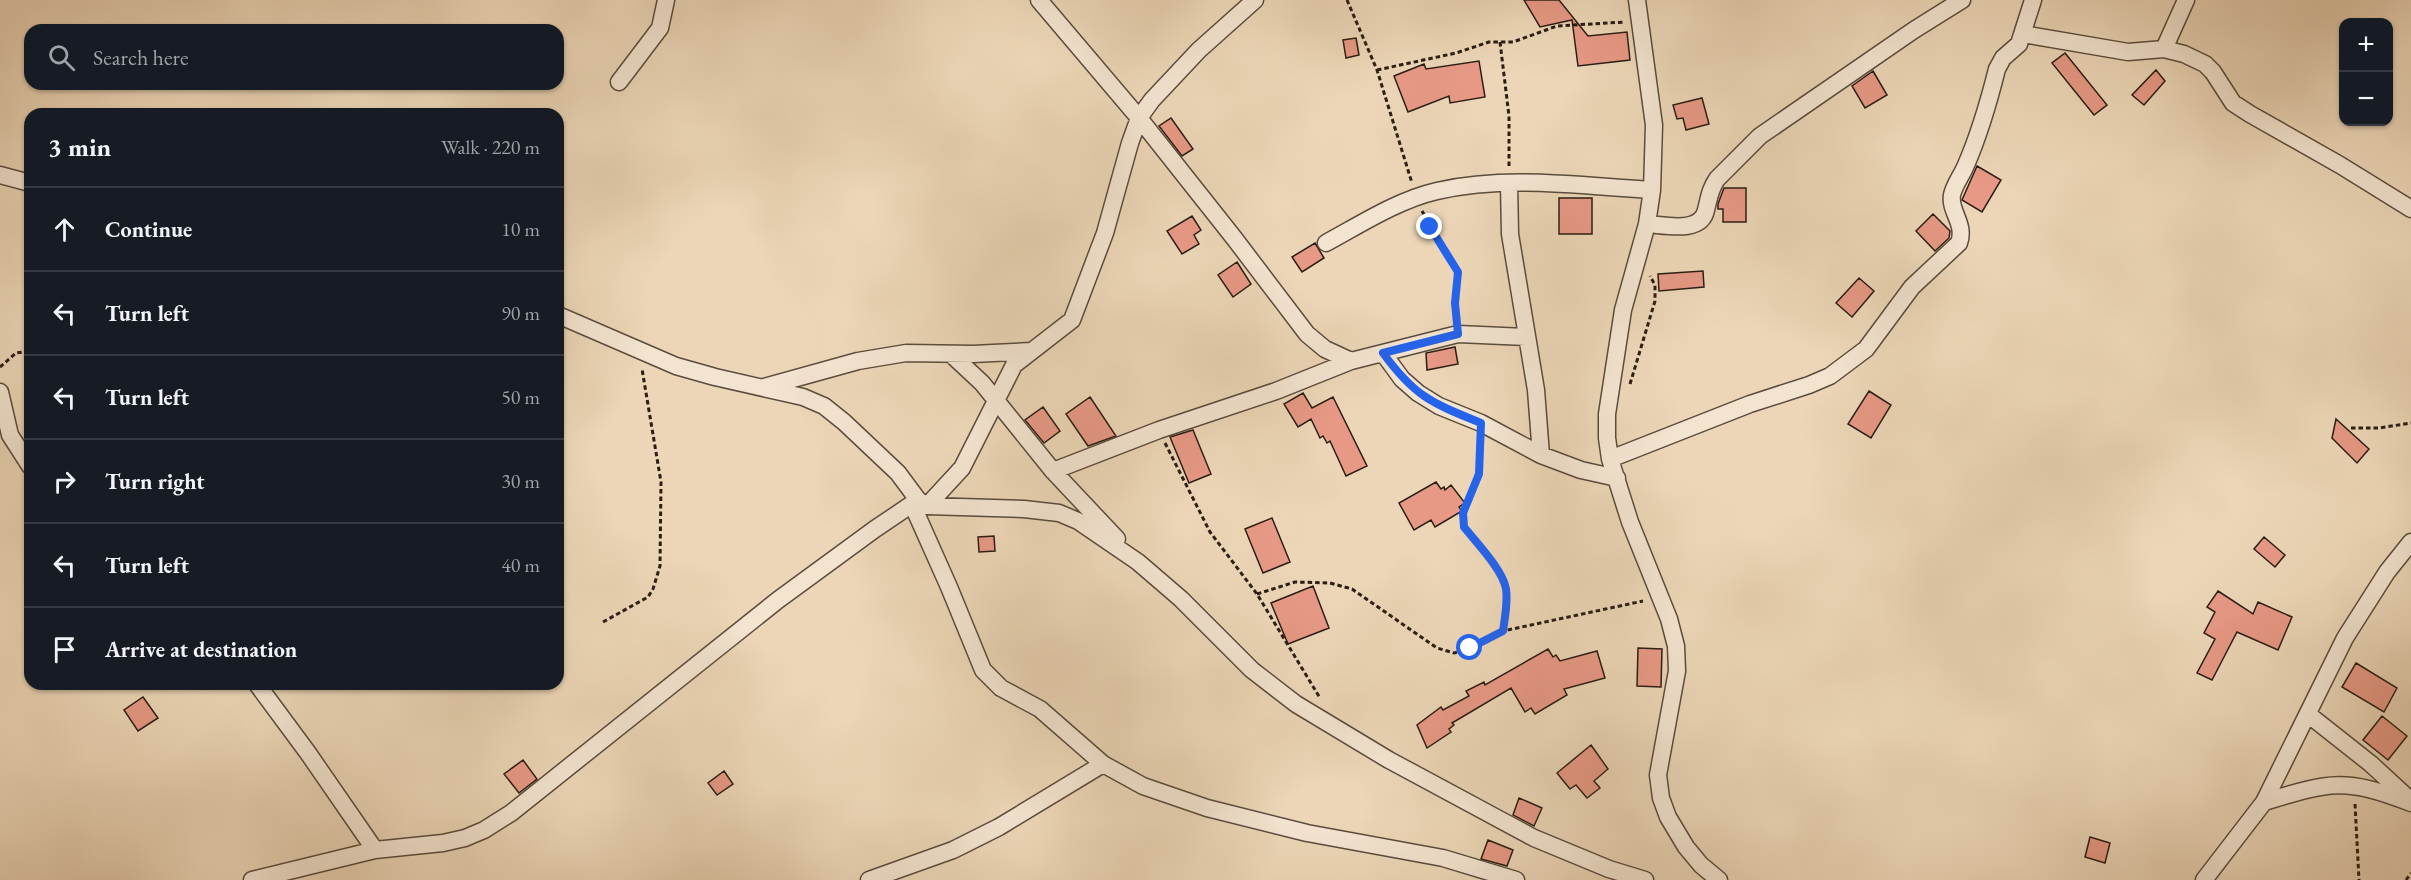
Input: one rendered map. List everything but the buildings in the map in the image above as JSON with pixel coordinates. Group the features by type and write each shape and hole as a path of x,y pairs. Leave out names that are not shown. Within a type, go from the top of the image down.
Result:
{"street":[{"path":"619,82 660,27 666,0"},
{"path":"1038,0 1139,118 1306,334 1325,350 1351,361"},
{"path":"252,880 375,850 443,843 465,838 484,830 511,813 778,600 919,503 962,468 1014,364 1068,324 1075,314 1105,233 1139,118 1152,100 1199,50 1255,0"},
{"path":"1637,0 1638,21 1654,125 1652,190 1647,224 1623,310 1607,414 1607,438 1610,459 1630,522 1669,619 1676,646 1677,671 1658,775 1661,798 1668,817 1686,847 1701,865 1719,880"},
{"path":"1647,224 1687,226 1698,222 1706,213 1711,187 1761,136 1914,30 1962,0"},
{"path":"1610,459 1750,404 1830,376 1866,349 1912,287 1959,243 1960,220 1952,202 1952,194 1966,165 1998,69 2003,58 2018,46 2032,0"},
{"path":"2164,49 2186,0"},
{"path":"2023,34 2128,52 2164,49 2184,54 2205,64 2213,72 2233,103 2241,109 2340,165 2411,209"},
{"path":"0,175 24,181"},
{"path":"1326,243 1416,198 1456,188 1509,184 1652,190"},
{"path":"1509,184 1510,234 1536,390 1541,454"},
{"path":"564,318 638,351 715,377 803,397 830,411 898,473 919,503 983,670 1001,688 1040,709 1103,764 1143,786 1207,808 1307,833 1443,858 1516,880"},
{"path":"1053,471 1159,430 1276,391 1351,361 1458,334 1527,337"},
{"path":"764,387 858,361 906,353 952,355 1031,351"},
{"path":"1383,353 1402,379 1418,393 1439,406 1481,423 1541,454 1581,470 1617,478"},
{"path":"952,355 997,400 1053,471 1138,562 1181,599 1252,670 1296,704 1389,760 1534,838 1645,880"},
{"path":"0,392 10,435 24,457"},
{"path":"919,503 939,508 1024,509 1059,513 1078,521 1138,562"},
{"path":"2204,880 2264,802 2346,638 2387,572 2411,542"},
{"path":"261,690 302,744 375,850"},
{"path":"2308,715 2370,764 2411,802"},
{"path":"869,880 953,850 999,827 1103,764"},
{"path":"2264,802 2311,787 2337,784 2354,784 2375,789 2411,802"}],"path":[{"path":"1347,0 1377,70 1416,198 1430,227 1458,272 1455,303 1458,334"},
{"path":"1377,70 1456,53 1489,42 1513,42 1557,26 1638,21"},
{"path":"1500,42 1509,116 1509,184"},
{"path":"1628,388 1636,368 1656,294 1651,277 1636,261"},
{"path":"603,622 648,597 660,566 661,482 638,351"},
{"path":"0,367 15,353 24,352"},
{"path":"1481,423 1479,474 1462,520 1464,527 1491,561 1506,587 1503,631"},
{"path":"2351,428 2379,428 2411,423"},
{"path":"1159,430 1210,532 1257,594 1322,701"},
{"path":"1257,594 1295,582 1330,583 1352,589 1437,648 1454,653 1470,648 1503,631 1660,597"},
{"path":"2354,784 2359,880"},
{"path":"2406,880 2411,873"}],"route":[{"path":"1430,227 1453,260 1458,272 1455,303 1458,334 1383,353 1402,379 1418,393 1439,406 1481,423 1479,474 1462,520 1464,527 1502,577 1506,587 1506,602 1503,631 1470,648"}]}
